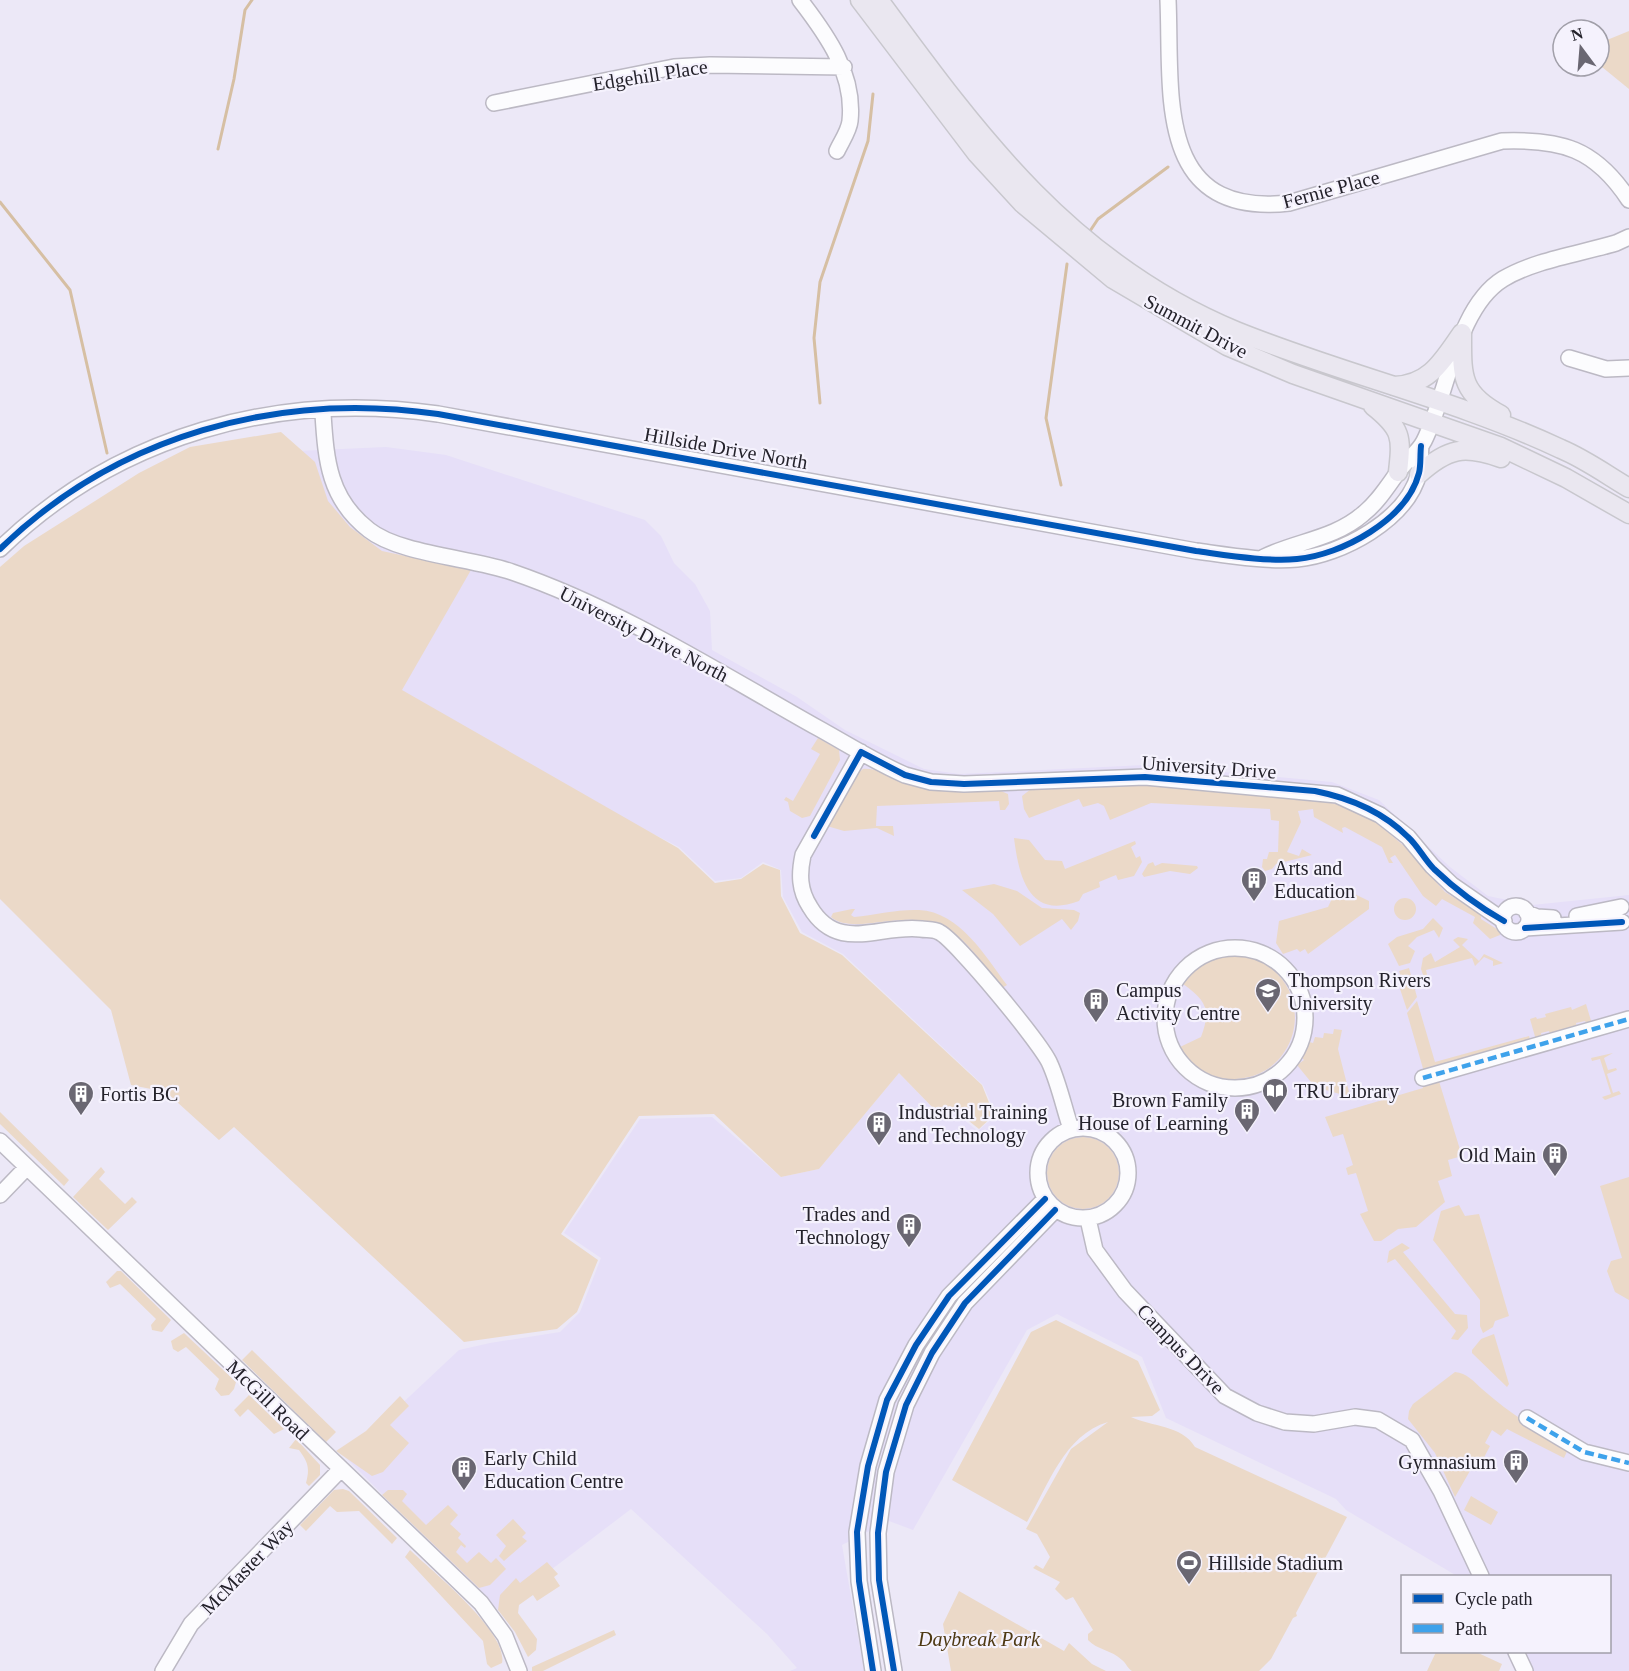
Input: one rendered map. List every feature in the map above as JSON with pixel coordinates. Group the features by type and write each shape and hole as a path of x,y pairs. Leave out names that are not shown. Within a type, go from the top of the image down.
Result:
{"main road":[{"name":"Summit Drive","path":"860,0 977,154 1022,203 1074,249 1113,279 1227,346 1365,399 1501,447 1629,514"},
{"name":"Summit Drive","path":"879,0 989,145 1033,193 1084,239 1177,302 1234,330 1561,448 1629,488"},
{"path":"1389,386 1408,386 1424,380 1437,368 1462,333"},
{"path":"1462,333 1463,377 1470,392 1481,405 1561,448"},
{"path":"1365,399 1396,428 1401,443 1398,472"},
{"path":"1419,474 1445,453 1461,450 1484,453 1544,468"}],"street":[{"path":"800,0 823,29 844,67 850,123 837,151"},
{"name":"Fernie Place","path":"1168,0 1176,141 1194,174 1211,189 1236,201 1262,206 1289,203 1502,141 1536,140 1566,145 1590,158 1617,182 1629,200"},
{"name":"Edgehill Place","path":"494,103 674,67 710,65 844,67"},
{"name":"Hillside Drive North","path":"1263,557 1288,545 1327,536 1350,524 1380,498 1398,472 1421,446 1440,403 1462,333 1481,299 1501,280 1521,270 1616,243 1629,237"},
{"path":"1569,358 1606,369 1629,368"},
{"name":"Hillside Drive North","path":"0,549 48,507 107,469 171,440 255,416 315,408 382,408 438,414 1190,550 1284,560 1310,557 1353,542 1390,515 1407,495 1419,474 1421,446"},
{"path":"255,416 275,418 369,412 382,408"},
{"name":"University Drive North","path":"323,414 325,454 332,484 349,511 372,532 400,546 510,571 589,603 861,752"},
{"path":"861,752 803,855 799,871 802,894 814,914 834,931 854,936 905,927 938,931 959,947 1050,1062 1071,1129"},
{"name":"University Drive","path":"861,752 905,776 931,783 964,784 1145,777 1337,795 1380,815 1408,837 1432,867 1452,885 1484,907 1505,915"},
{"path":"1526,920 1518,906 1505,915 1510,930 1518,931 1526,920 1606,912 1625,914"},
{"path":"1235,948 1254,951 1279,963 1296,985 1305,1012 1302,1040 1289,1064 1266,1081 1239,1088 1212,1084 1188,1069 1171,1046 1165,1019 1170,992 1185,968 1208,953 1235,948"},
{"path":"1423,1078 1629,1019"},
{"path":"1085,1128 1099,1131 1112,1138 1121,1149 1127,1162 1128,1177 1119,1201 1110,1210 1088,1219 1076,1219 1050,1205 1038,1179 1040,1157 1047,1145 1058,1135 1071,1129 1085,1128"},
{"name":"McGill Road","path":"0,1141 481,1604 505,1636 519,1671"},
{"path":"0,1195 27,1167"},
{"path":"873,1671 859,1581 857,1532 868,1466 887,1400 916,1345 949,1296 1050,1205"},
{"path":"894,1671 879,1580 878,1533 886,1472 906,1405 932,1353 965,1303 1050,1205"},
{"name":"Campus Drive","path":"1088,1219 1095,1250 1125,1291 1226,1396 1257,1413 1285,1422 1314,1424 1355,1417 1378,1420 1412,1440 1441,1491 1481,1575"},
{"path":"1527,1418 1584,1452 1629,1463"},
{"name":"McMaster Way","path":"163,1671 191,1624 341,1469"},
{"path":"1516,1653 1525,1671"}],"shaded area":[{"name":"Thompson Rivers University","path":"386,447 446,455 645,520 661,536 674,563 695,584 710,611 712,650 797,697 845,730 924,769 959,774 1145,765 1332,782 1379,800 1450,867 1488,896 1532,905 1629,895 1629,1671 1515,1671 1506,1653 1611,1653 1611,1575 1455,1575 1346,1510 1336,1499 1166,1418 1142,1357 1057,1314 1027,1330 913,1530 889,1521 842,1545 864,1671 790,1671 797,1668 767,1634 631,1509 498,1610 345,1457 459,1350 560,1332 580,1312 601,1258 564,1233 640,1119 712,1117 781,1177 819,1169 899,1073 936,1111 949,1108 978,1131 996,1115 983,1085 843,954 802,932 783,897 781,870 763,862 741,878 715,881 679,847 387,700 274,452"}],"green space":[{"path":"1629,31 1629,89 1611,74 1611,38"},
{"path":"281,432 315,462 328,501 350,527 382,551 471,570 402,690 678,848 715,883 741,879 763,864 780,870 781,896 800,933 842,955 982,1085 994,1115 979,1129 950,1106 936,1111 899,1073 819,1169 781,1177 714,1114 639,1116 561,1234 598,1260 577,1312 557,1329 464,1342 234,1127 219,1140 166,1092 131,1085 111,1010 0,899 0,567 24,546 139,473 190,447"},
{"path":"818,738 839,750 840,760 810,816 802,818 790,811 788,802 784,800 786,797 793,801 820,754 811,749"},
{"path":"863,769 884,773 914,786 931,790 1001,791 1008,794 1009,804 1005,810 1000,810 999,801 877,806 876,826 893,826 894,836 877,828 844,831 827,826 857,774"},
{"path":"1137,783 1321,801 1340,805 1377,823 1404,846 1445,892 1481,914 1481,919 1500,931 1500,935 1490,939 1473,923 1475,917 1442,899 1436,906 1423,896 1395,855 1390,858 1393,863 1389,863 1382,847 1345,827 1342,828 1343,833 1314,817 1313,809 1298,811 1301,822 1287,852 1299,856 1302,849 1312,855 1276,864 1272,869 1265,871 1262,867 1263,859 1267,859 1269,852 1278,852 1279,821 1271,820 1270,809 1151,803 1110,820 1104,806 1098,803 1083,807 1079,799 1029,818 1024,809 1022,796 1031,789"},
{"path":"1014,838 1029,840 1045,860 1062,861 1065,869 1135,841 1136,844 1131,847 1136,858 1140,856 1142,862 1134,876 1118,880 1116,875 1099,882 1100,887 1083,894 1079,901 1048,905 1038,900 1024,880 1019,867"},
{"path":"1153,862 1155,866 1162,863 1197,866 1198,868 1190,874 1170,871 1144,877 1142,874 1148,864"},
{"path":"994,884 1017,891 1042,908 1074,910 1080,913 1078,921 1071,930 1062,919 1020,946 993,914 962,890"},
{"path":"1338,886 1369,901 1369,909 1308,954 1305,949 1300,952 1297,949 1283,954 1276,943 1279,921 1328,907"},
{"path":"1405,898 1413,901 1416,909 1413,917 1405,920 1397,917 1394,909 1397,901"},
{"path":"855,909 851,915 854,917 919,910 947,918 970,937 1007,985 1002,988 969,947 956,935 939,925 905,920 842,923 831,917 833,913"},
{"path":"1433,918 1443,928 1439,938 1434,930 1417,937 1408,946 1415,951 1410,963 1399,966 1388,944 1397,937 1423,929"},
{"path":"1458,937 1468,939 1462,945 1479,961 1484,954 1503,963 1493,966 1493,961 1484,957 1475,966 1472,958 1426,970 1428,979 1424,978 1421,969 1423,958 1431,953 1435,962 1460,947 1453,940"},
{"path":"1223,954 1248,954 1259,959 1283,980 1292,999 1295,1018 1292,1037 1283,1054 1269,1068 1251,1077 1228,1079 1213,1076 1194,1065 1180,1047 1201,1037 1206,1020 1202,1001 1183,984 1200,965"},
{"path":"1409,968 1417,997 1407,1010 1400,989 1404,987 1399,971"},
{"path":"1417,1001 1435,1062 1529,1036 1531,1042 1424,1072 1407,1013"},
{"path":"1586,1004 1592,1024 1587,1025 1585,1021 1576,1023 1577,1028 1551,1036 1549,1031 1541,1033 1542,1038 1536,1040 1530,1019 1546,1017 1545,1014 1571,1007 1572,1010"},
{"path":"1334,1029 1342,1030 1338,1049 1349,1092 1347,1096 1315,1087 1297,1065 1304,1060 1299,1054 1306,1041 1313,1043 1315,1037 1323,1038 1324,1033 1333,1034"},
{"path":"1613,1053 1604,1058 1608,1070 1616,1068 1617,1070 1607,1074 1613,1093 1619,1091 1621,1094 1605,1100 1602,1097 1611,1094 1600,1059 1592,1061 1591,1058"},
{"path":"1438,1078 1462,1156 1448,1160 1452,1176 1438,1181 1445,1202 1416,1227 1398,1229 1381,1241 1374,1241 1360,1214 1368,1211 1356,1173 1348,1175 1346,1168 1353,1165 1343,1134 1333,1137 1325,1117 1423,1088 1422,1083"},
{"path":"0,1112 69,1180 64,1186 0,1124"},
{"path":"1090,1137 1109,1147 1117,1159 1119,1173 1117,1187 1109,1199 1097,1207 1076,1209 1057,1199 1049,1187 1047,1166 1057,1147 1069,1139"},
{"path":"101,1167 105,1172 99,1179 125,1204 132,1197 137,1202 108,1230 73,1197"},
{"path":"1629,1177 1629,1300 1615,1292 1607,1271 1611,1261 1622,1258 1600,1186"},
{"path":"1459,1205 1465,1216 1479,1214 1509,1316 1495,1321 1493,1327 1483,1333 1480,1326 1480,1300 1433,1240 1441,1211"},
{"path":"1402,1243 1410,1248 1403,1252 1455,1314 1467,1315 1468,1328 1458,1340 1451,1339 1456,1331 1395,1259 1387,1263 1389,1251"},
{"path":"117,1271 121,1271 171,1320 162,1332 152,1330 151,1325 156,1319 120,1284 110,1288 106,1282"},
{"name":"Hillside Stadium","path":"1056,1320 1138,1361 1160,1410 1152,1416 1131,1417 1175,1430 1195,1447 1347,1517 1296,1613 1297,1616 1293,1618 1271,1659 1259,1671 1132,1671 1124,1661 1088,1640 1088,1634 1093,1630 1073,1597 1066,1600 1055,1589 1060,1582 1033,1568 1036,1565 1043,1569 1050,1557 1037,1534 1026,1529 1071,1449 1108,1422 1080,1438 1069,1450 1050,1478 1027,1522 952,1480 1031,1332"},
{"path":"184,1333 236,1382 229,1395 221,1396 215,1389 219,1379 186,1347 178,1352 173,1349 171,1341"},
{"path":"1494,1334 1509,1384 1507,1387 1472,1353 1481,1339"},
{"path":"252,1350 336,1432 326,1442 242,1360"},
{"path":"1455,1372 1473,1380 1513,1414 1569,1447 1564,1458 1507,1429 1501,1436 1492,1430 1485,1443 1490,1446 1480,1465 1475,1462 1455,1497 1435,1453 1408,1419 1413,1404"},
{"path":"249,1395 284,1429 274,1434 248,1409 240,1417 234,1410"},
{"path":"400,1396 409,1406 390,1425 409,1443 383,1472 372,1476 336,1451 366,1431"},
{"path":"296,1439 320,1465 320,1475 309,1486 306,1483 308,1469 304,1458 299,1450 289,1448"},
{"path":"334,1490 349,1491 397,1538 392,1544 359,1511 337,1512 330,1506 306,1531 300,1525"},
{"path":"388,1490 403,1490 407,1494 402,1501 426,1525 448,1505 458,1515 450,1524 461,1534 458,1538 466,1546 465,1548 461,1545 456,1552 467,1563 479,1552 491,1563 496,1558 506,1569 490,1585 479,1588 382,1495"},
{"path":"1471,1496 1498,1512 1491,1525 1464,1510"},
{"path":"513,1519 526,1533 522,1537 527,1541 504,1561 499,1556 506,1546 496,1535"},
{"path":"410,1550 451,1587 482,1620 501,1650 502,1663 491,1668 487,1664 483,1641 405,1557"},
{"path":"547,1562 558,1574 554,1577 560,1586 537,1601 533,1595 519,1605 518,1613 537,1639 536,1650 528,1657 515,1632 498,1610 500,1595 516,1578 520,1583"},
{"name":"Daybreak Park","path":"959,1591 1064,1651 1069,1643 1092,1664 1106,1671 951,1671 943,1624"},
{"path":"614,1630 616,1635 543,1671 532,1671 532,1667"},
{"path":"1436,1653 1478,1653 1502,1664 1499,1671 1427,1671"}],"waterway":[{"path":"218,149 234,79 245,10 252,0"},
{"path":"820,403 814,338 820,282 868,141 873,94"},
{"path":"1090,231 1098,219 1168,167"},
{"path":"0,202 70,290 107,453"},
{"path":"1061,485 1046,418 1067,264"}],"marked path":[{"path":"1423,1078 1629,1019"},
{"path":"1527,1418 1584,1452 1629,1463"}],"cycle path":[{"path":"0,549 46,510 95,477 148,450 203,430 260,417 319,409 378,409 438,414 1196,551 1273,560 1297,559 1333,550 1352,542 1387,520 1412,490 1419,473 1421,446"},
{"path":"814,836 861,752 905,775 931,782 964,784 1145,777 1315,791 1341,797 1387,820 1412,841 1430,865 1458,890 1504,921"},
{"path":"1525,928 1622,922"},
{"path":"873,1671 859,1581 857,1532 868,1466 887,1400 916,1345 949,1296 1045,1199"},
{"path":"894,1671 879,1580 878,1533 886,1472 906,1405 932,1353 965,1303 1055,1210"}],"place":[{"name":"Arts and Education","path":"1254,903"},
{"name":"Thompson Rivers University","path":"1268,1014"},
{"name":"Campus Activity Centre","path":"1096,1024"},
{"name":"TRU Library","path":"1275,1114"},
{"name":"Fortis BC","path":"81,1117"},
{"name":"Brown Family House of Learning","path":"1247,1134"},
{"name":"Industrial Training and Technology","path":"879,1147"},
{"name":"Old Main","path":"1555,1178"},
{"name":"Trades and Technology","path":"909,1249"},
{"name":"Gymnasium","path":"1516,1485"},
{"name":"Early Child Education Centre","path":"464,1492"},
{"name":"Hillside Stadium","path":"1189,1586"}]}
